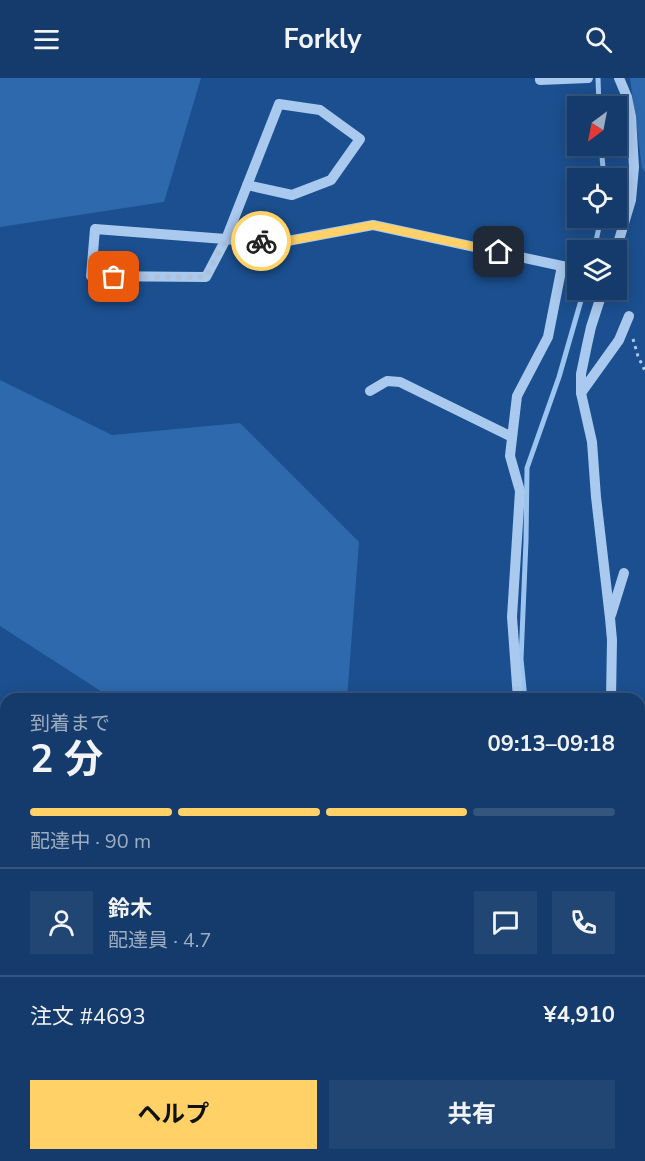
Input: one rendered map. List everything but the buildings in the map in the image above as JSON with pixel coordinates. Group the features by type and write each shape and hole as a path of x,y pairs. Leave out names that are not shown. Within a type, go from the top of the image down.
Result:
{"street":[{"path":"540,78 540,80 583,79"},
{"path":"619,78 627,97 631,117 634,167 631,200 619,240"},
{"path":"247,185 292,195 331,180 360,139 320,110 279,104 247,185 226,239 206,277 91,276 95,229 226,239 278,243 373,225 567,268"},
{"path":"518,693 512,617 520,491 510,456 518,396 548,337 561,266"},
{"path":"600,300 591,327 581,375 581,393 592,442 610,618 611,693"},
{"path":"581,393 619,340 629,316"},
{"path":"370,391 387,381 400,382 512,437"},
{"path":"610,618 624,573"}],"path":[{"path":"623,330 632,336 645,371"}],"shaded area":[{"path":"0,78 201,78 164,202 0,227"},
{"path":"630,78 645,78 645,172 642,168"},
{"path":"0,380 112,435 240,423 359,542 347,693 104,693 0,626"}],"waterway":[{"path":"598,78 599,96"},
{"path":"602,156 603,168"},
{"path":"596,240 599,228"},
{"path":"524,693 521,659 527,468 559,377 581,300"}],"way so far":[{"path":"114,277 206,277 226,239 261,241"}],"route":[{"path":"261,241 278,243 373,225 499,252"}]}
